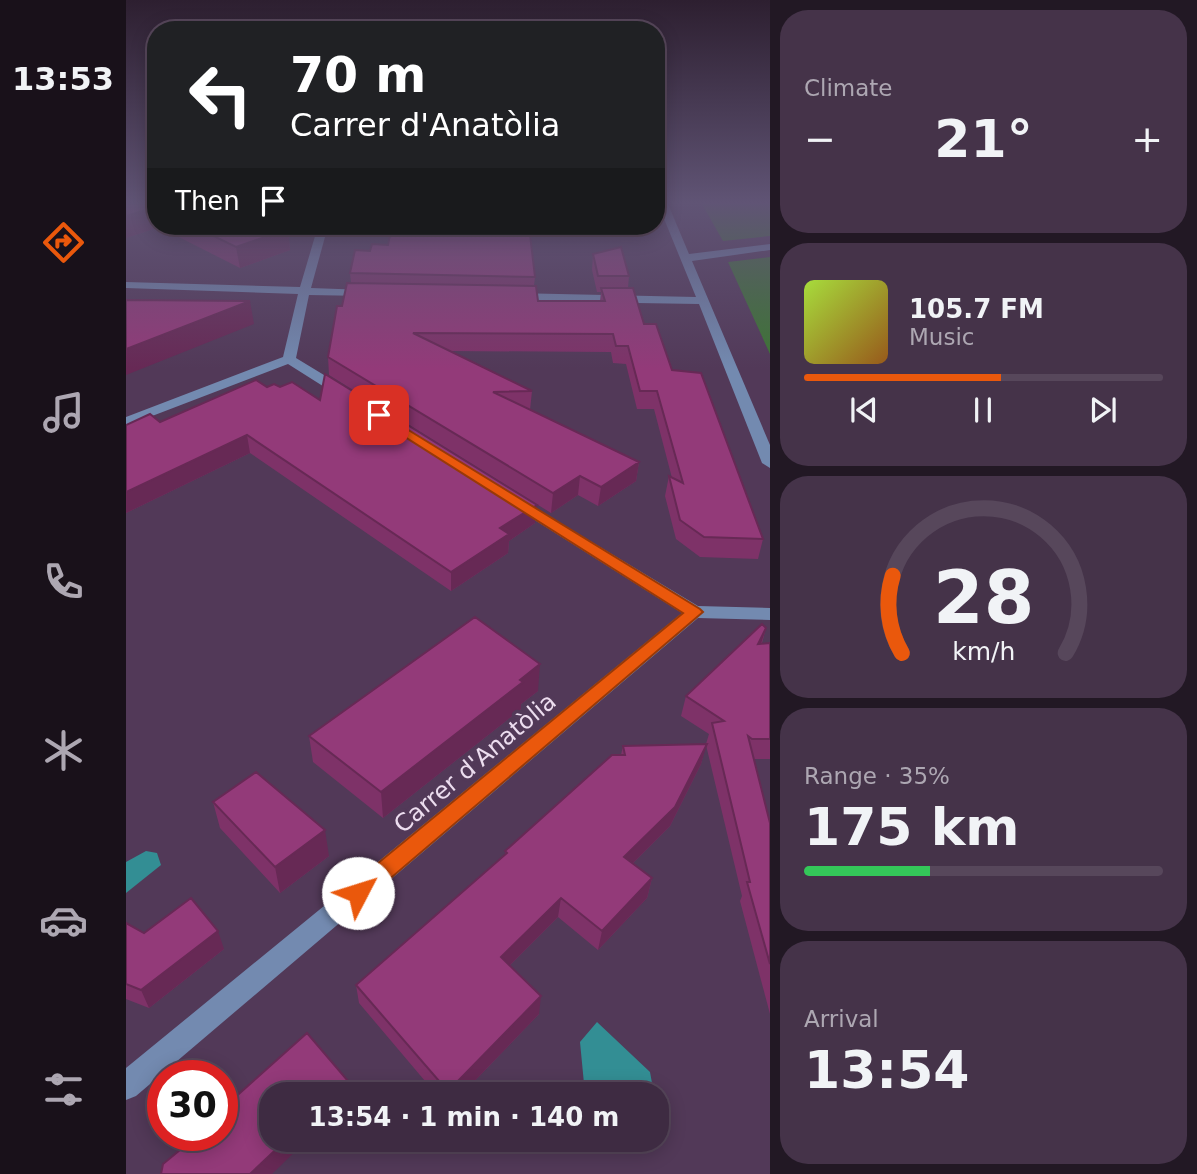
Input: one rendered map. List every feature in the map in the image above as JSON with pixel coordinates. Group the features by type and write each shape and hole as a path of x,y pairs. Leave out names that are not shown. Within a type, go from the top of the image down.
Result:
{"street":[{"path":"289,359 314,259"},
{"path":"686,259 770,463"},
{"path":"126,285 376,293"},
{"path":"499,296 702,301"},
{"path":"289,359 359,402"},
{"path":"126,422 289,359"},
{"path":"498,489 694,612 770,614"},
{"name":"Carrer d'Anatòlia","path":"126,1086 694,612"}],"green space":[{"path":"770,259 770,354 728,262"}],"shaded area":[{"path":"146,851 157,853 161,865 126,893 126,862"},
{"path":"597,1022 650,1072 652,1082 584,1082 580,1042"}],"building":[{"path":"353,259 533,259 535,277 350,273"},
{"path":"594,259 624,259 629,276 598,276"},
{"path":"347,283 536,286 538,301 605,301 601,288 633,288 644,324 656,324 672,370 701,373 763,539 704,537 680,520 669,476 683,483 657,391 640,391 628,346 616,346 613,334 413,333 532,391 493,392 639,462 601,487 580,476 553,493 328,357 337,306 342,306"},
{"path":"126,300 250,301 126,349"},
{"path":"325,374 537,505 500,528 509,534 451,572 247,435 126,492 126,425 150,414 160,422 256,380 267,387 274,384 280,387 292,382 320,400"},
{"path":"475,617 540,664 520,680 523,682 381,792 309,736"},
{"path":"762,624 766,628 758,644 770,643 770,739 752,739 748,736 770,823 770,964 747,882 750,882 712,723 724,721 686,696"},
{"path":"707,744 675,807 624,857 652,878 602,931 561,898 501,957 541,996 458,1081 439,1081 356,985 507,853 505,851 612,755 625,755 623,746"},
{"path":"256,772 325,830 275,867 213,802"},
{"path":"191,898 218,931 141,990 126,984 126,923 144,933"},
{"path":"307,1033 348,1081 259,1082 259,1152 273,1152 250,1174 161,1174 163,1164 179,1151 238,1151 238,1095"}],"route":[{"path":"358,893 694,612 379,415"}]}
